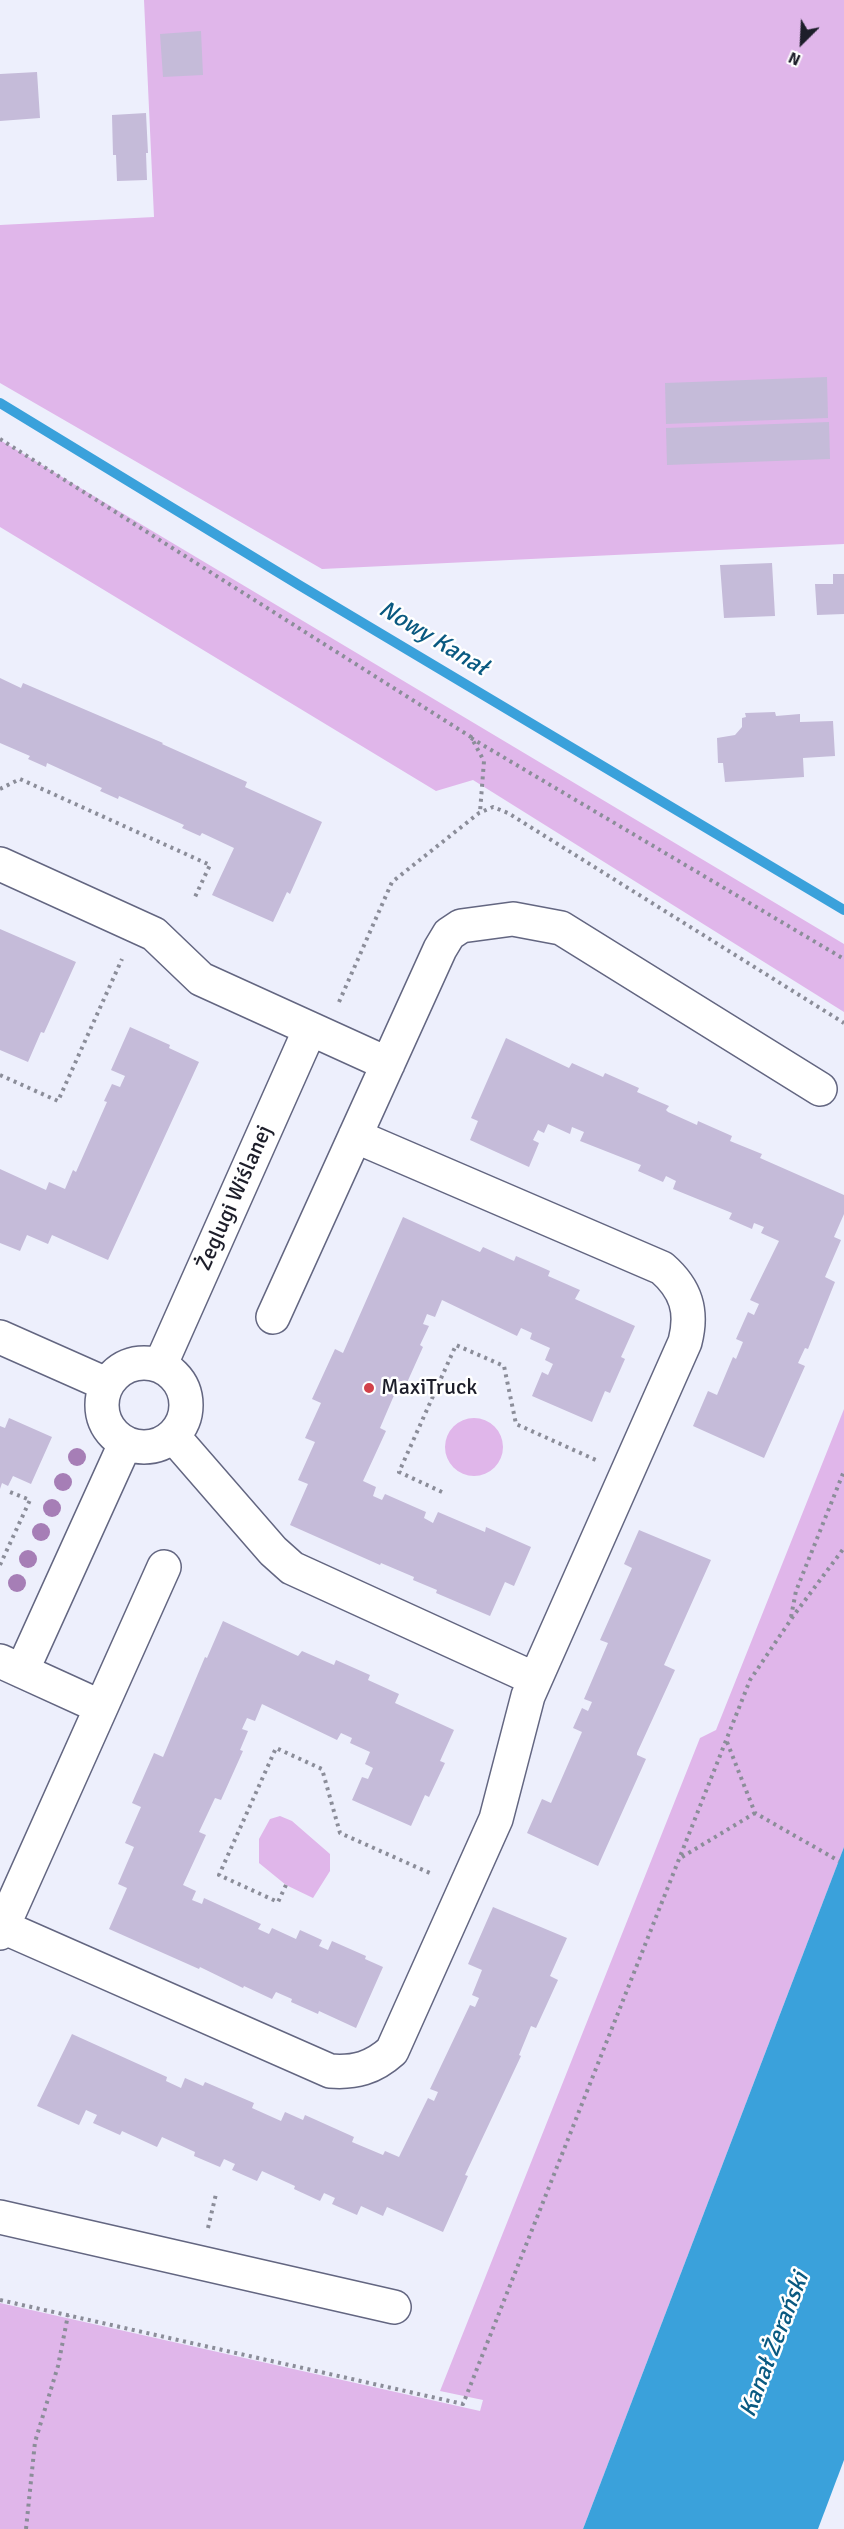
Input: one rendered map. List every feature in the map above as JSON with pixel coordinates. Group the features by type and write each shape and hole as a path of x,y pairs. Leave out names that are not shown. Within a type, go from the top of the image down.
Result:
{"street":[{"path":"0,864 154,934 201,979 388,1064"},
{"path":"273,1317 449,934 461,926 513,920 561,928 820,1089"},
{"name":"Żeglugi Wiślanej","path":"160,1366 310,1029"},
{"path":"164,1567 1,1930 330,2071 356,2071 380,2062 392,2051 496,1819 528,1696 535,1678 685,1342 690,1325 683,1293 674,1279 662,1268 355,1136"},
{"path":"0,1337 106,1384"},
{"path":"142,1362 160,1366 174,1376 183,1390 187,1406 183,1423 173,1436 159,1445 142,1448 125,1444 111,1432 102,1415 102,1397 106,1384 123,1367 142,1362"},
{"path":"173,1436 273,1551 292,1568 535,1678"},
{"path":"101,1707 11,1666 125,1444"},
{"path":"0,2217 394,2307"}],"path":[{"path":"0,439 471,737 844,958"},
{"path":"471,737 484,761 480,813"},
{"path":"0,789 20,779 210,865 194,898"},
{"path":"0,1075 58,1101 124,955"},
{"path":"442,1492 399,1472 456,1345 504,1366 516,1424 600,1461"},
{"path":"790,1621 796,1591 844,1471"},
{"path":"0,1565 30,1500 10,1492"},
{"path":"0,2300 464,2404 750,1680 844,1548"},
{"path":"727,1742 755,1813 839,1860"},
{"path":"286,1885 278,1902 219,1875 276,1748 322,1769 340,1833 435,1876"},
{"path":"681,1858 755,1813"},
{"path":"26,2529 35,2442 58,2366 68,2315"}],"shaded area":[{"path":"144,0 844,0 844,544 322,569 0,383 0,225 154,217"},
{"path":"0,440 844,944 844,1012 473,780 436,791 0,527"},
{"path":"844,1409 844,1847 583,2529 0,2529 0,2303 480,2411 483,2400 440,2391 700,1738 716,1730"},
{"path":"474,1418 485,1420 498,1431 503,1447 501,1458 490,1471 474,1476 463,1474 450,1463 445,1447 447,1436 458,1423"},
{"path":"280,1816 292,1821 330,1854 330,1871 313,1898 286,1885 259,1863 259,1839 270,1819"}],"water":[{"name":"Kanał Żerański","path":"844,1847 844,2460 818,2529 583,2529"}],"building":[{"path":"201,31 203,75 163,77 160,34"},
{"path":"37,72 40,118 0,121 0,74"},
{"path":"146,113 147,180 117,181 116,155 113,155 112,115"},
{"path":"827,377 828,418 666,424 665,383"},
{"path":"829,422 830,459 667,465 666,428"},
{"path":"772,563 775,616 724,618 720,565"},
{"path":"833,574 844,574 844,614 817,615 815,584 833,584"},
{"path":"0,678 21,688 23,683 163,743 247,782 245,787 322,822 290,894 287,892 273,922 212,895 234,848 202,833 200,836 182,828 184,825 119,796 118,799 100,791 102,788 47,763 46,767 28,759 30,756 0,743"},
{"path":"775,712 776,716 800,714 800,722 833,721 835,756 803,758 804,777 725,782 723,763 718,763 717,738 735,735 742,727 742,718 746,717 745,713"},
{"path":"0,929 76,962 44,1033 41,1032 28,1062 0,1050"},
{"path":"130,1027 170,1045 169,1048 199,1062 108,1260 52,1235 48,1244 27,1235 20,1251 0,1243 0,1169 46,1190 49,1182 65,1189 73,1170 76,1172 107,1102 104,1101 112,1084 120,1087 125,1076 111,1070"},
{"path":"506,1038 569,1068 572,1063 603,1077 605,1073 639,1088 637,1092 669,1106 666,1110 668,1112 697,1125 698,1121 732,1136 730,1141 762,1154 760,1158 844,1195 844,1214 834,1237 841,1240 825,1277 835,1282 808,1349 805,1348 798,1363 805,1366 764,1458 693,1426 708,1391 717,1395 733,1357 736,1359 743,1342 736,1339 748,1312 754,1315 759,1304 750,1300 779,1241 761,1233 764,1227 754,1223 752,1229 729,1219 732,1213 673,1189 676,1181 666,1176 663,1182 638,1171 641,1165 580,1141 584,1132 572,1127 570,1134 548,1124 544,1133 538,1130 533,1140 539,1143 529,1167 470,1140 478,1121 471,1118"},
{"path":"403,1217 480,1252 483,1247 514,1261 516,1256 550,1271 548,1276 580,1290 575,1299 635,1326 621,1357 625,1359 610,1393 605,1391 592,1422 532,1396 542,1372 548,1375 553,1364 545,1360 550,1348 530,1339 532,1333 521,1328 517,1336 442,1300 435,1317 427,1314 423,1324 429,1326 420,1345 423,1347 401,1396 395,1393 380,1428 386,1431 363,1481 376,1487 373,1496 382,1500 385,1494 426,1512 424,1518 433,1523 438,1512 485,1532 486,1527 531,1547 514,1586 505,1582 490,1616 436,1593 437,1590 413,1580 414,1577 381,1563 380,1565 290,1525 308,1484 298,1480 315,1442 305,1438 321,1403 312,1399 335,1349 343,1353"},
{"path":"9,1418 52,1437 31,1484 13,1476 8,1486 2,1483 0,1489 0,1426 5,1428"},
{"path":"639,1530 711,1560 664,1665 675,1670 637,1753 646,1759 598,1866 527,1833 542,1799 551,1803 582,1732 573,1728 582,1708 588,1711 592,1702 584,1699 608,1643 600,1640 632,1568 624,1564"},
{"path":"223,1621 298,1656 302,1651 334,1665 336,1660 370,1675 368,1680 399,1694 395,1703 454,1730 440,1761 445,1763 429,1797 425,1795 411,1826 352,1800 362,1777 368,1779 373,1768 365,1764 370,1752 350,1743 352,1738 341,1733 337,1740 262,1704 255,1721 247,1718 242,1729 248,1731 240,1750 243,1751 221,1800 215,1798 199,1832 206,1835 183,1885 196,1891 192,1900 202,1904 204,1898 261,1924 258,1929 269,1934 272,1928 296,1939 300,1930 322,1940 319,1946 328,1950 332,1941 366,1956 365,1959 383,1967 356,2028 319,2011 318,2014 291,2002 292,1999 276,1992 272,1999 244,1986 243,1988 200,1967 199,1969 109,1929 127,1888 118,1884 134,1847 125,1843 141,1807 132,1803 154,1753 163,1757 205,1657 207,1658"},
{"path":"493,1907 567,1938 550,1976 558,1980 536,2028 531,2026 519,2055 521,2056 465,2175 468,2176 443,2232 387,2207 383,2216 361,2206 357,2215 332,2204 335,2198 324,2193 320,2201 294,2189 295,2186 262,2171 257,2181 232,2170 235,2164 224,2159 220,2167 194,2156 195,2152 162,2137 157,2147 122,2131 120,2135 93,2123 97,2115 86,2110 79,2125 37,2106 72,2034 167,2077 166,2081 181,2088 185,2078 203,2086 205,2082 254,2103 252,2108 281,2121 285,2112 303,2120 305,2115 354,2137 352,2142 383,2155 385,2151 399,2157 428,2098 434,2101 438,2092 430,2089 470,2005 475,2007 479,1998 472,1995 482,1970 468,1964"}],"waterway":[{"name":"Nowy Kanał","path":"0,403 299,585 844,910"}],"place":[{"name":"MaxiTruck","path":"369,1388"}]}
